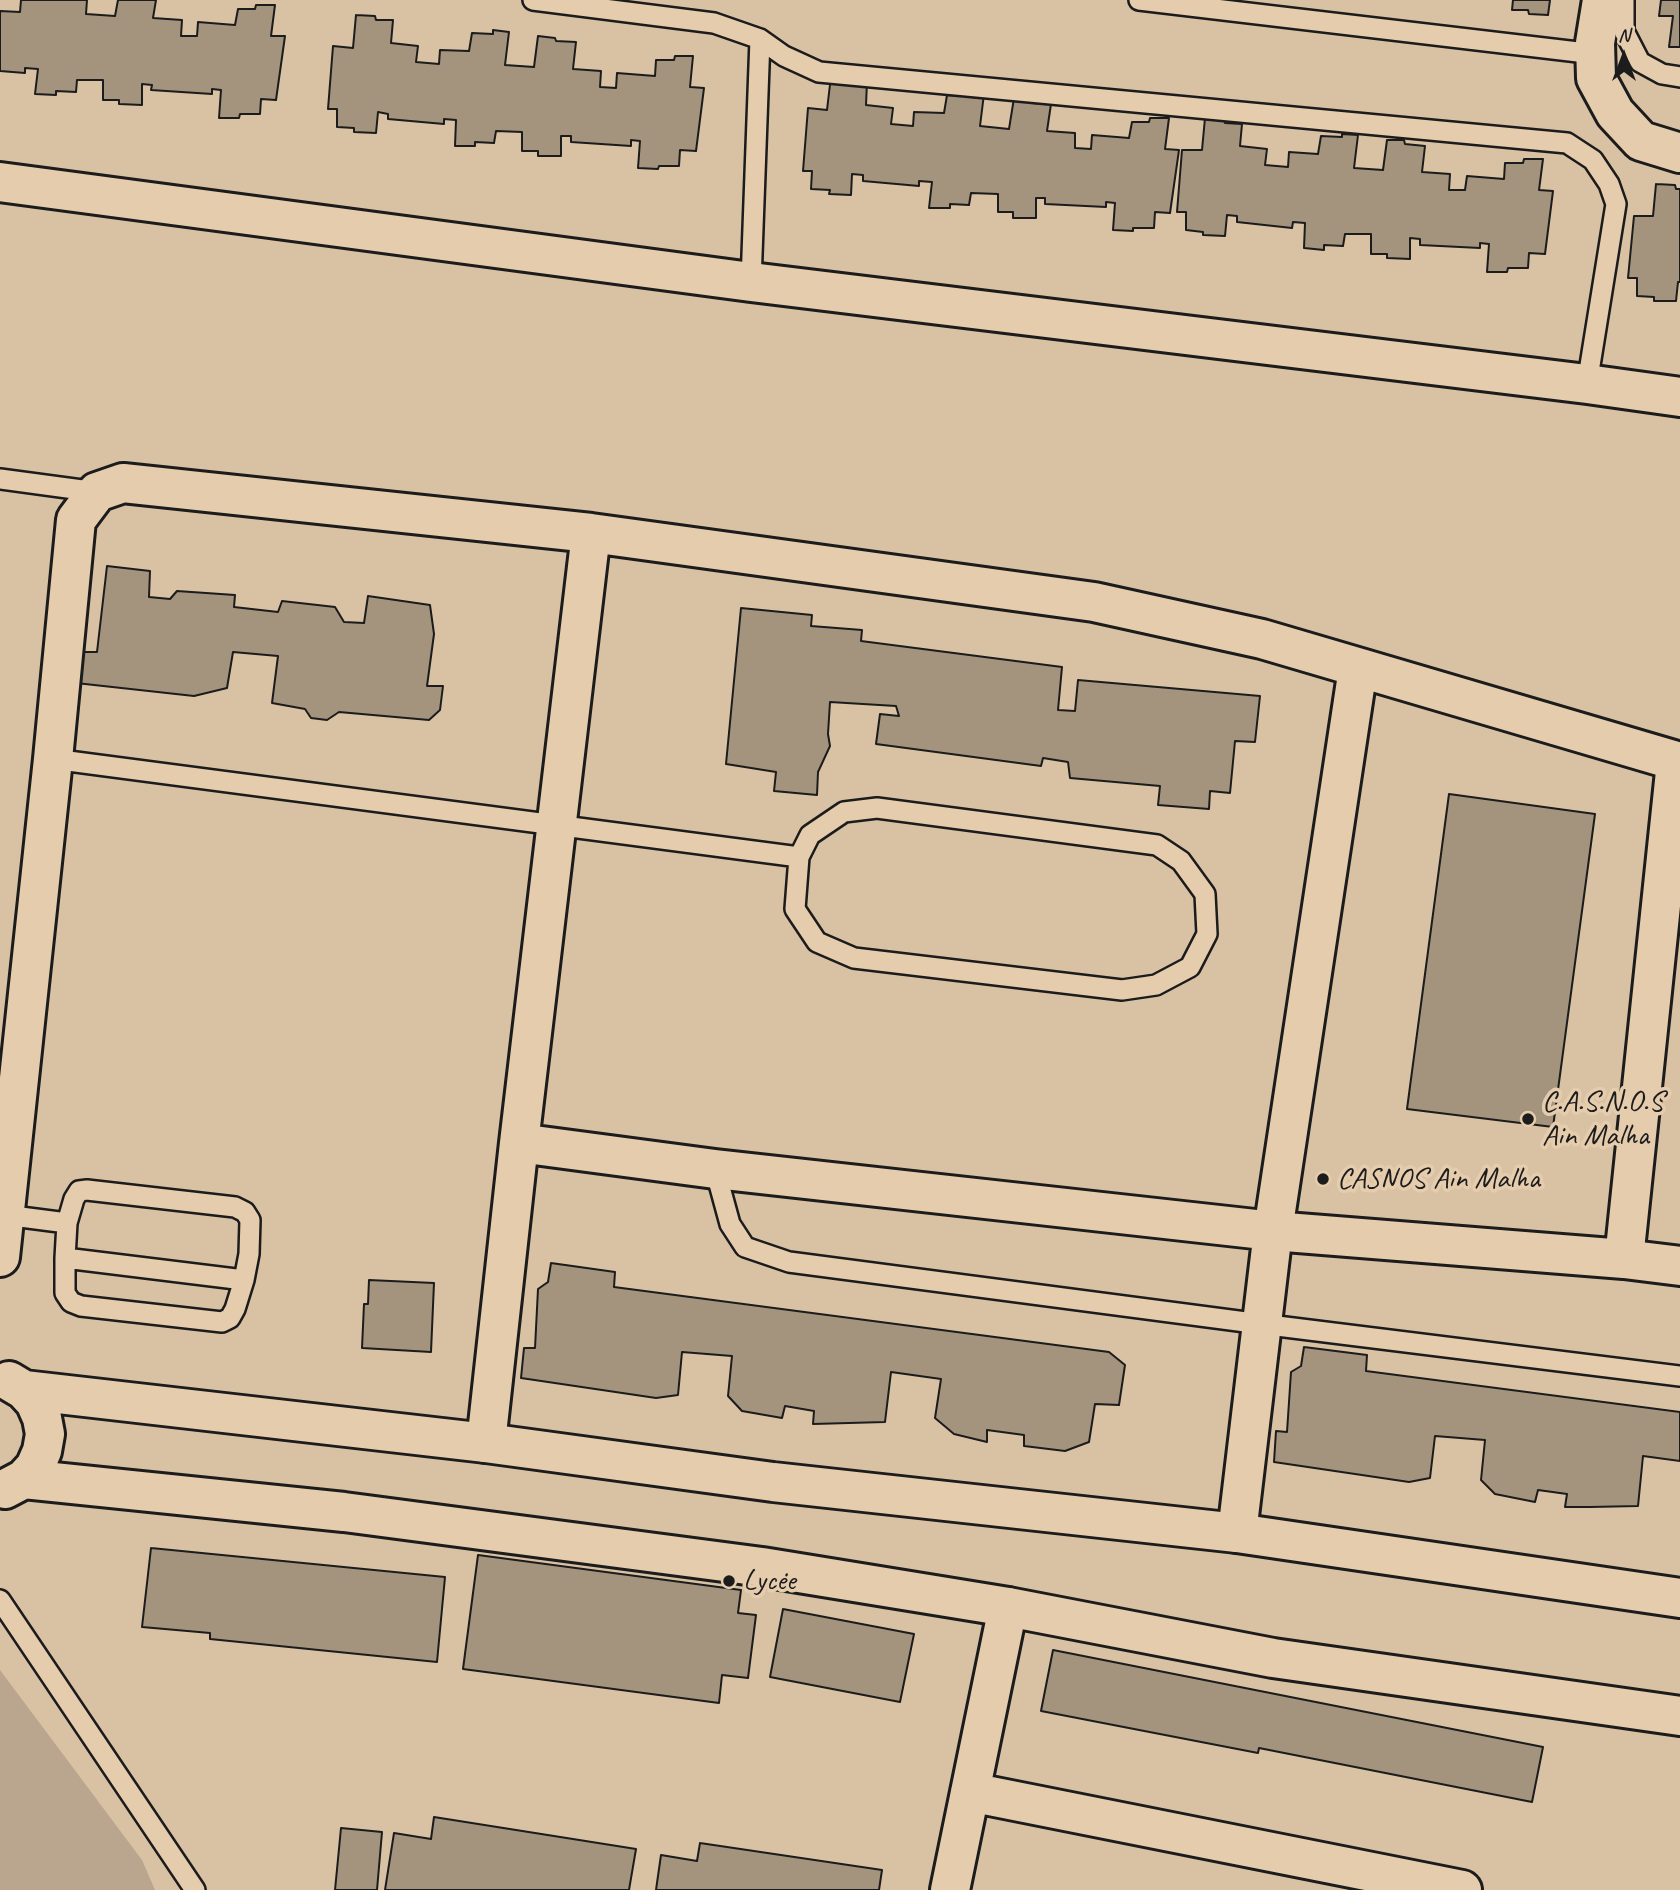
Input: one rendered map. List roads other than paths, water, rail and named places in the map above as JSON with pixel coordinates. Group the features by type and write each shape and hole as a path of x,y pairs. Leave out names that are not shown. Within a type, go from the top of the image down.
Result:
{"street":[{"path":"1602,0 1595,54 1596,78 1615,113 1641,141 1680,153"},
{"path":"0,182 751,282 1680,397"},
{"path":"0,1257 76,520 96,492 123,483 591,533 1094,602 1262,639 1678,762 1625,1259"},
{"path":"486,1443 591,533"},
{"path":"1237,1533 1273,1230 1359,668"},
{"path":"519,1143 715,1169 1273,1230 1625,1259 1680,1266"},
{"path":"12,1384 773,1482 1237,1533 1680,1598"},
{"path":"12,1384 35,1402 45,1434 35,1467 12,1484"},
{"path":"12,1484 358,1514 762,1567 1008,1607 1273,1658 1680,1716"},
{"path":"950,1890 1008,1607"},
{"path":"970,1792 1462,1890"}],"lane":[{"path":"533,0 714,23 760,39 784,56 819,72 1567,143 1593,160 1609,184 1616,204 1587,384"},
{"path":"1139,0 1595,54"},
{"path":"1625,0 1625,31 1640,62 1662,74 1680,76"},
{"path":"751,282 760,39"},
{"path":"0,479 96,492"},
{"path":"53,759 799,857"},
{"path":"877,808 1157,845 1181,861 1205,894 1207,934 1190,967 1156,985 1122,990 854,958 817,942 795,909 799,857 810,835 844,812 877,808"},
{"path":"715,1169 730,1224 745,1247 789,1262 1680,1376"},
{"path":"87,1190 235,1207 244,1212 250,1220 249,1254 235,1309 230,1318 222,1322 81,1306 71,1302 65,1293 67,1223 74,1199 79,1191 87,1190"},
{"path":"5,1214 67,1223"},
{"path":"65,1258 244,1280"},
{"path":"0,1600 195,1890"}],"place":[{"name":"C.A.S.N.O.S Ain Malha","path":"1528,1119"},
{"name":"CASNOS Ain Malha","path":"1323,1179"},
{"name":"Lycėe","path":"729,1581"}]}
